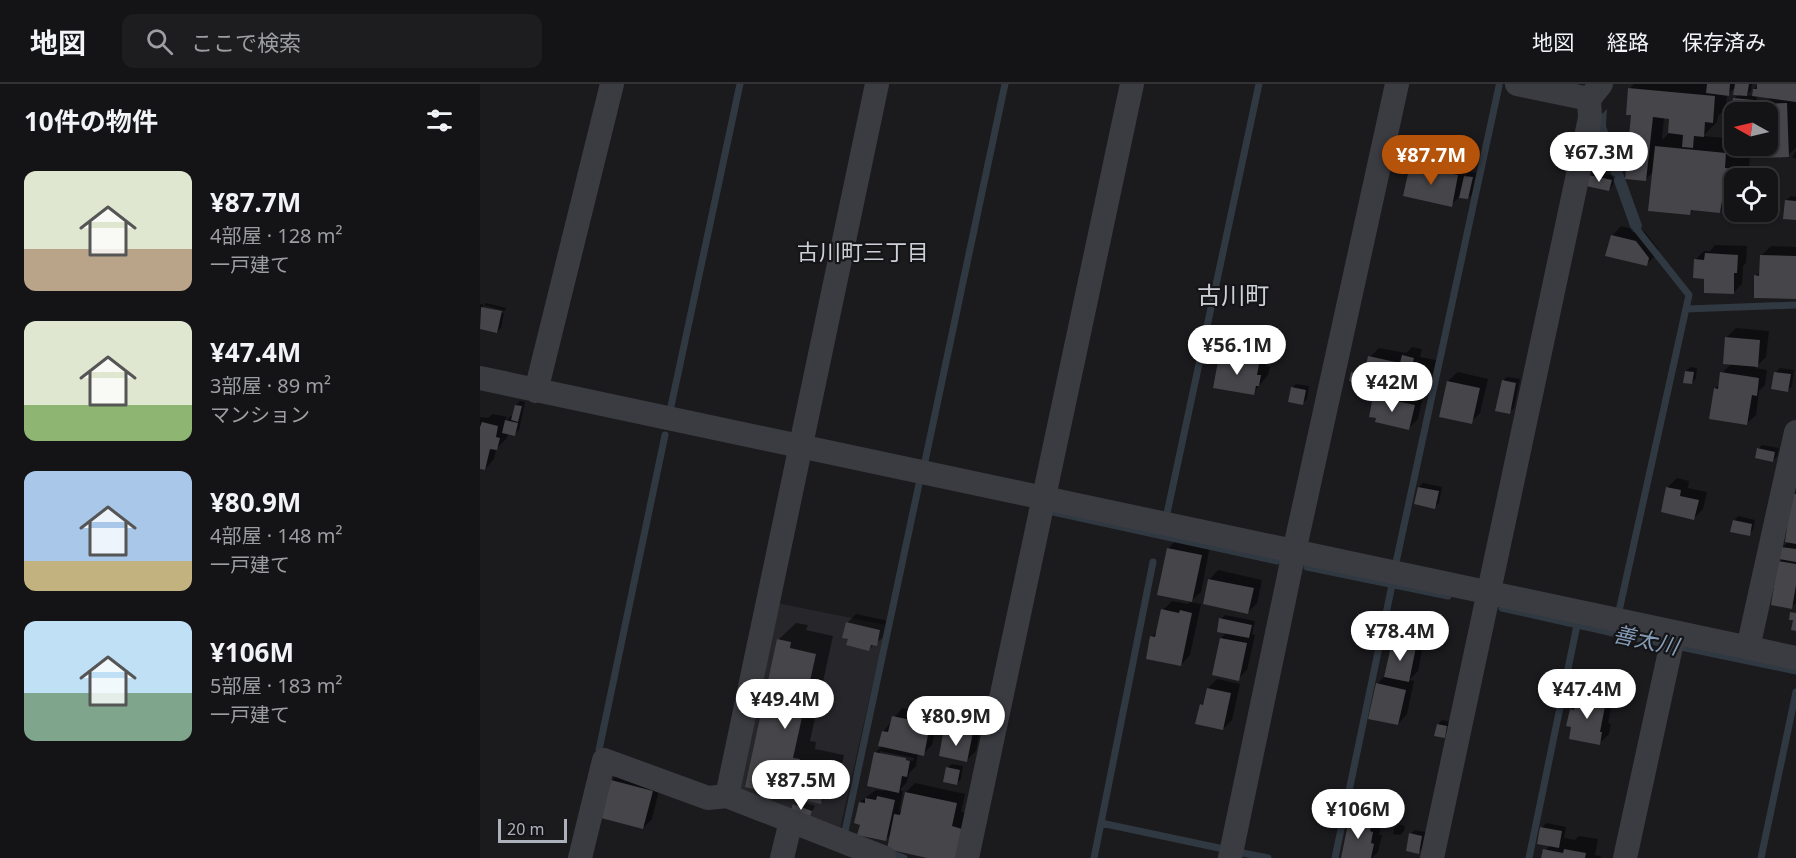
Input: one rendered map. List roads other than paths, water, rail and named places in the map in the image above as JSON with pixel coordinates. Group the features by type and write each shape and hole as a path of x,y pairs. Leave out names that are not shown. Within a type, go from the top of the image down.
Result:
{"street":[{"path":"536,391 612,84"},
{"path":"727,796 878,84"},
{"path":"967,858 1132,84"},
{"path":"1230,858 1294,552 1397,84"},
{"path":"1432,858 1595,92 1517,84"},
{"path":"480,378 1796,658"},
{"path":"1748,648 1796,432"},
{"path":"1625,858 1674,633"},
{"path":"580,858 604,760 708,798 727,796 885,858"},
{"path":"782,858 791,821"}],"waterway":[{"path":"670,411 740,84"},
{"path":"924,466 1005,84"},
{"path":"1166,518 1259,84"},
{"path":"1395,567 1499,86"},
{"path":"1619,611 1689,295 1635,227"},
{"path":"1686,309 1796,305"},
{"path":"607,753 599,750 665,435"},
{"path":"846,836 844,836 919,484"},
{"path":"1053,512 1277,561"},
{"path":"1094,858 1153,562"},
{"path":"1307,567 1448,596"},
{"path":"1335,858 1392,585"},
{"name":"善太川","path":"1502,608 1796,671"},
{"path":"1529,858 1577,625"},
{"path":"1761,858 1796,692"},
{"path":"1101,823 1219,848"},
{"path":"890,853 904,858"},
{"path":"1243,853 1268,858"}],"district":[{"name":"古川町三丁目","path":"863,251"},
{"name":"古川町","path":"1233,294"}]}
